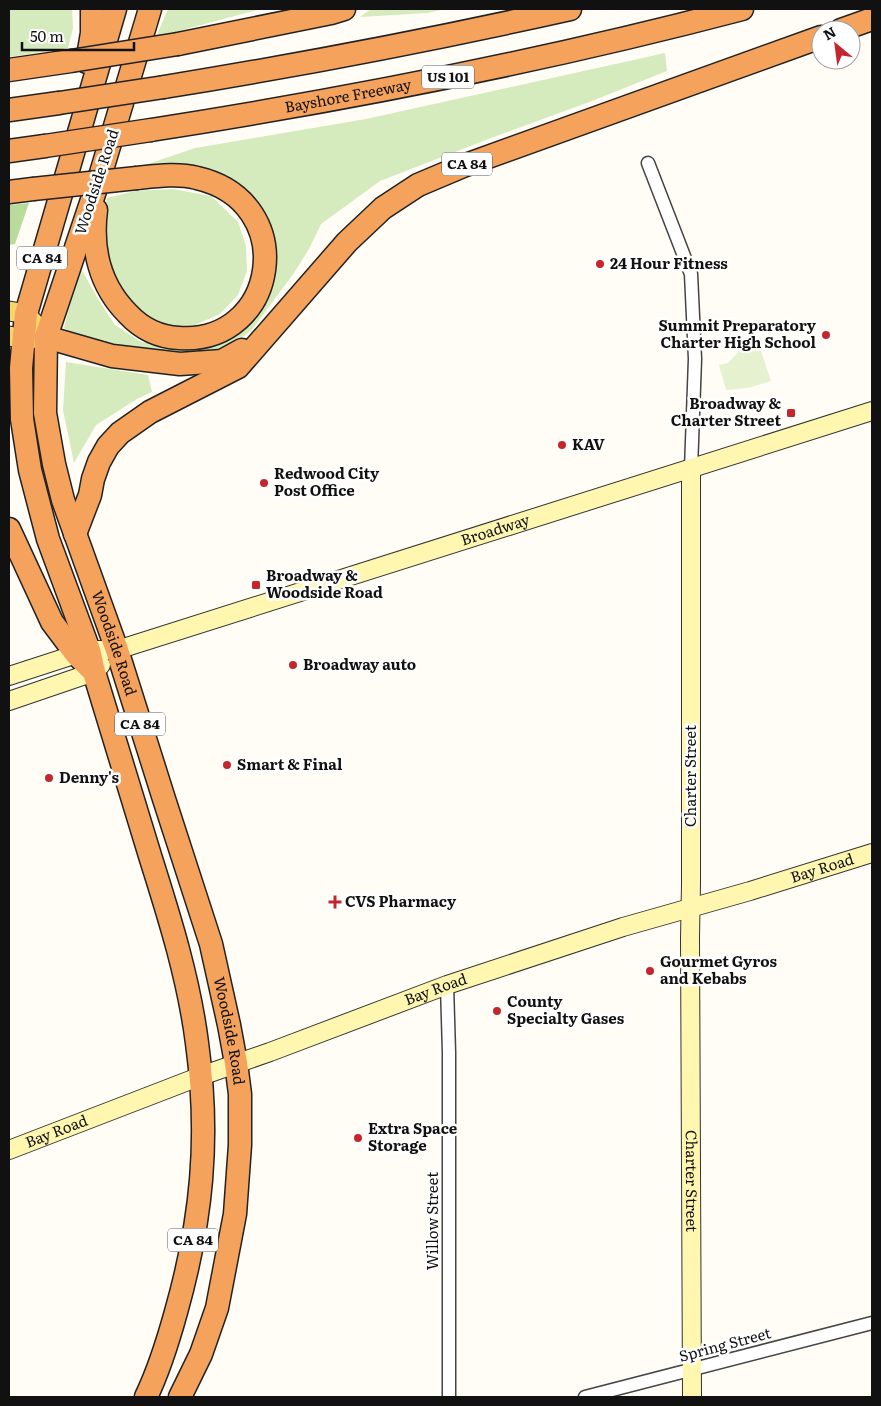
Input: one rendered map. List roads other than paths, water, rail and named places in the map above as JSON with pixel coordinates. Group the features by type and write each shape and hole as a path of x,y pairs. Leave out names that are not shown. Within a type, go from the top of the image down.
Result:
{"highway":[{"path":"58,201 89,53 92,33 92,9"},
{"name":"Woodside Road","path":"83,652 48,539 30,470 25,444 20,394 16,337 17,313 58,201 115,9"},
{"name":"Woodside Road","path":"151,9 101,173 46,337 45,413 54,464 75,534 117,650 211,944 230,1025 236,1063 240,1094 240,1145 234,1214 217,1308 201,1354 180,1397"},
{"path":"9,70 71,62 178,44 344,9"},
{"path":"9,110 164,87 333,58 570,9"},
{"name":"Bayshore Freeway","path":"9,151 302,105 418,83 603,43 742,9"},
{"name":"CA 84","path":"263,340 366,223 383,208 418,185 463,166 811,41"},
{"path":"9,192 33,189 137,178 177,176 196,177 213,182 239,198 249,208 262,234 265,249 265,266 262,282 254,299 243,314 231,324 214,333 200,337 171,337 143,327 121,308 111,296 104,281 96,253 95,217 101,173"},
{"path":"46,337 112,356 180,364 222,360 263,340"},
{"path":"75,534 90,495 99,462 108,446 120,434 150,412 238,367 263,340"},
{"path":"9,529 52,622 83,652 94,672"},
{"name":"Woodside Road","path":"94,672 171,923 197,1040 201,1076 203,1169 198,1218 184,1285 166,1348 146,1397"}],"main road":[{"path":"17,313 46,337"},
{"path":"16,337 46,337"}],"street":[{"name":"Charter Street","path":"648,163 691,274 695,359 691,469 692,1397"},
{"name":"Broadway","path":"9,676 83,652 117,650 872,411"},
{"name":"Broadway","path":"9,702 94,672 117,650"},
{"name":"Bay Road","path":"9,1150 201,1076 447,986 581,941 872,854"},
{"name":"Willow Street","path":"447,986 449,1053 449,1397"},
{"name":"Spring Street","path":"585,1397 872,1323"}],"place":[{"name":"24 Hour Fitness","path":"600,264"},
{"name":"Summit Preparatory Charter High School","path":"826,335"},
{"name":"Broadway & Charter Street","path":"791,413"},
{"name":"KAV","path":"562,445"},
{"name":"Redwood City Post Office","path":"264,483"},
{"name":"Broadway & Woodside Road","path":"256,585"},
{"name":"Broadway auto","path":"293,665"},
{"name":"Smart & Final","path":"227,765"},
{"name":"Denny's","path":"49,778"},
{"name":"CVS Pharmacy","path":"335,902"},
{"name":"Gourmet Gyros and Kebabs","path":"650,971"},
{"name":"County Specialty Gases","path":"497,1011"},
{"name":"Extra Space Storage","path":"358,1138"}]}
